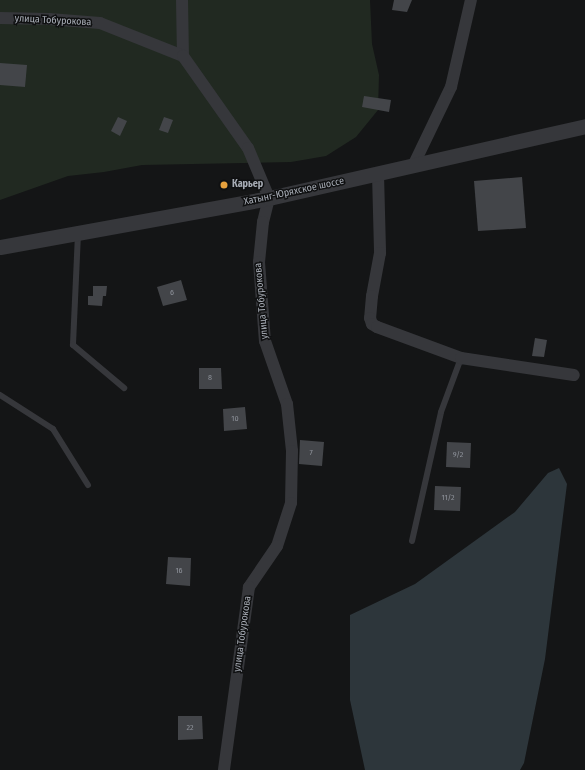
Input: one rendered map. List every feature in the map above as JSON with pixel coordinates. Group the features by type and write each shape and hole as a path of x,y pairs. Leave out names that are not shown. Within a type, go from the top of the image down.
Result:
{"street":[{"path":"182,0 183,56 248,148 269,198"},
{"path":"413,166 451,87 471,0"},
{"name":"улица Тобурокова","path":"0,18 49,18 100,23 183,56"},
{"name":"Хатынг-Юряхское шоссе","path":"0,247 269,198 585,126"},
{"path":"378,174 380,253 372,296 370,318 372,324 461,358 574,376"},
{"name":"улица Тобурокова","path":"224,770 249,587 277,546 291,503 292,451 287,404 265,341 259,262 263,222 269,198"}],"lane":[{"path":"78,234 73,345 124,388"},
{"path":"412,541 441,412 461,358"},
{"path":"0,395 53,429 88,484"}],"shaded area":[{"path":"0,0 370,0 372,44 379,75 378,110 356,137 326,156 291,162 142,165 104,172 68,176 0,200"},
{"path":"559,468 567,484 545,659 524,763 520,770 365,770 350,700 350,615 415,584 515,512 548,473"}],"building":[{"path":"394,0 412,0 407,12 392,10"},
{"path":"0,63 27,65 25,87 0,85"},
{"path":"364,96 391,100 389,112 362,107"},
{"path":"118,117 127,121 120,136 111,131"},
{"path":"164,117 173,120 168,133 159,130"},
{"path":"522,177 526,228 478,231 474,181"},
{"path":"181,280 187,300 163,306 157,287"},
{"path":"93,286 107,286 106,296 103,296 102,306 88,305 88,296 93,296"},
{"path":"535,338 547,340 544,357 532,356"},
{"path":"199,368 221,368 222,389 199,389"},
{"path":"245,407 247,429 224,431 223,409"},
{"path":"300,440 324,442 322,466 299,464"},
{"path":"447,442 471,443 470,468 446,467"},
{"path":"435,486 461,487 460,511 434,510"},
{"path":"168,557 191,558 190,586 166,584"},
{"path":"178,716 202,716 203,739 178,740"}],"place":[{"name":"Карьер","path":"224,185"}]}
